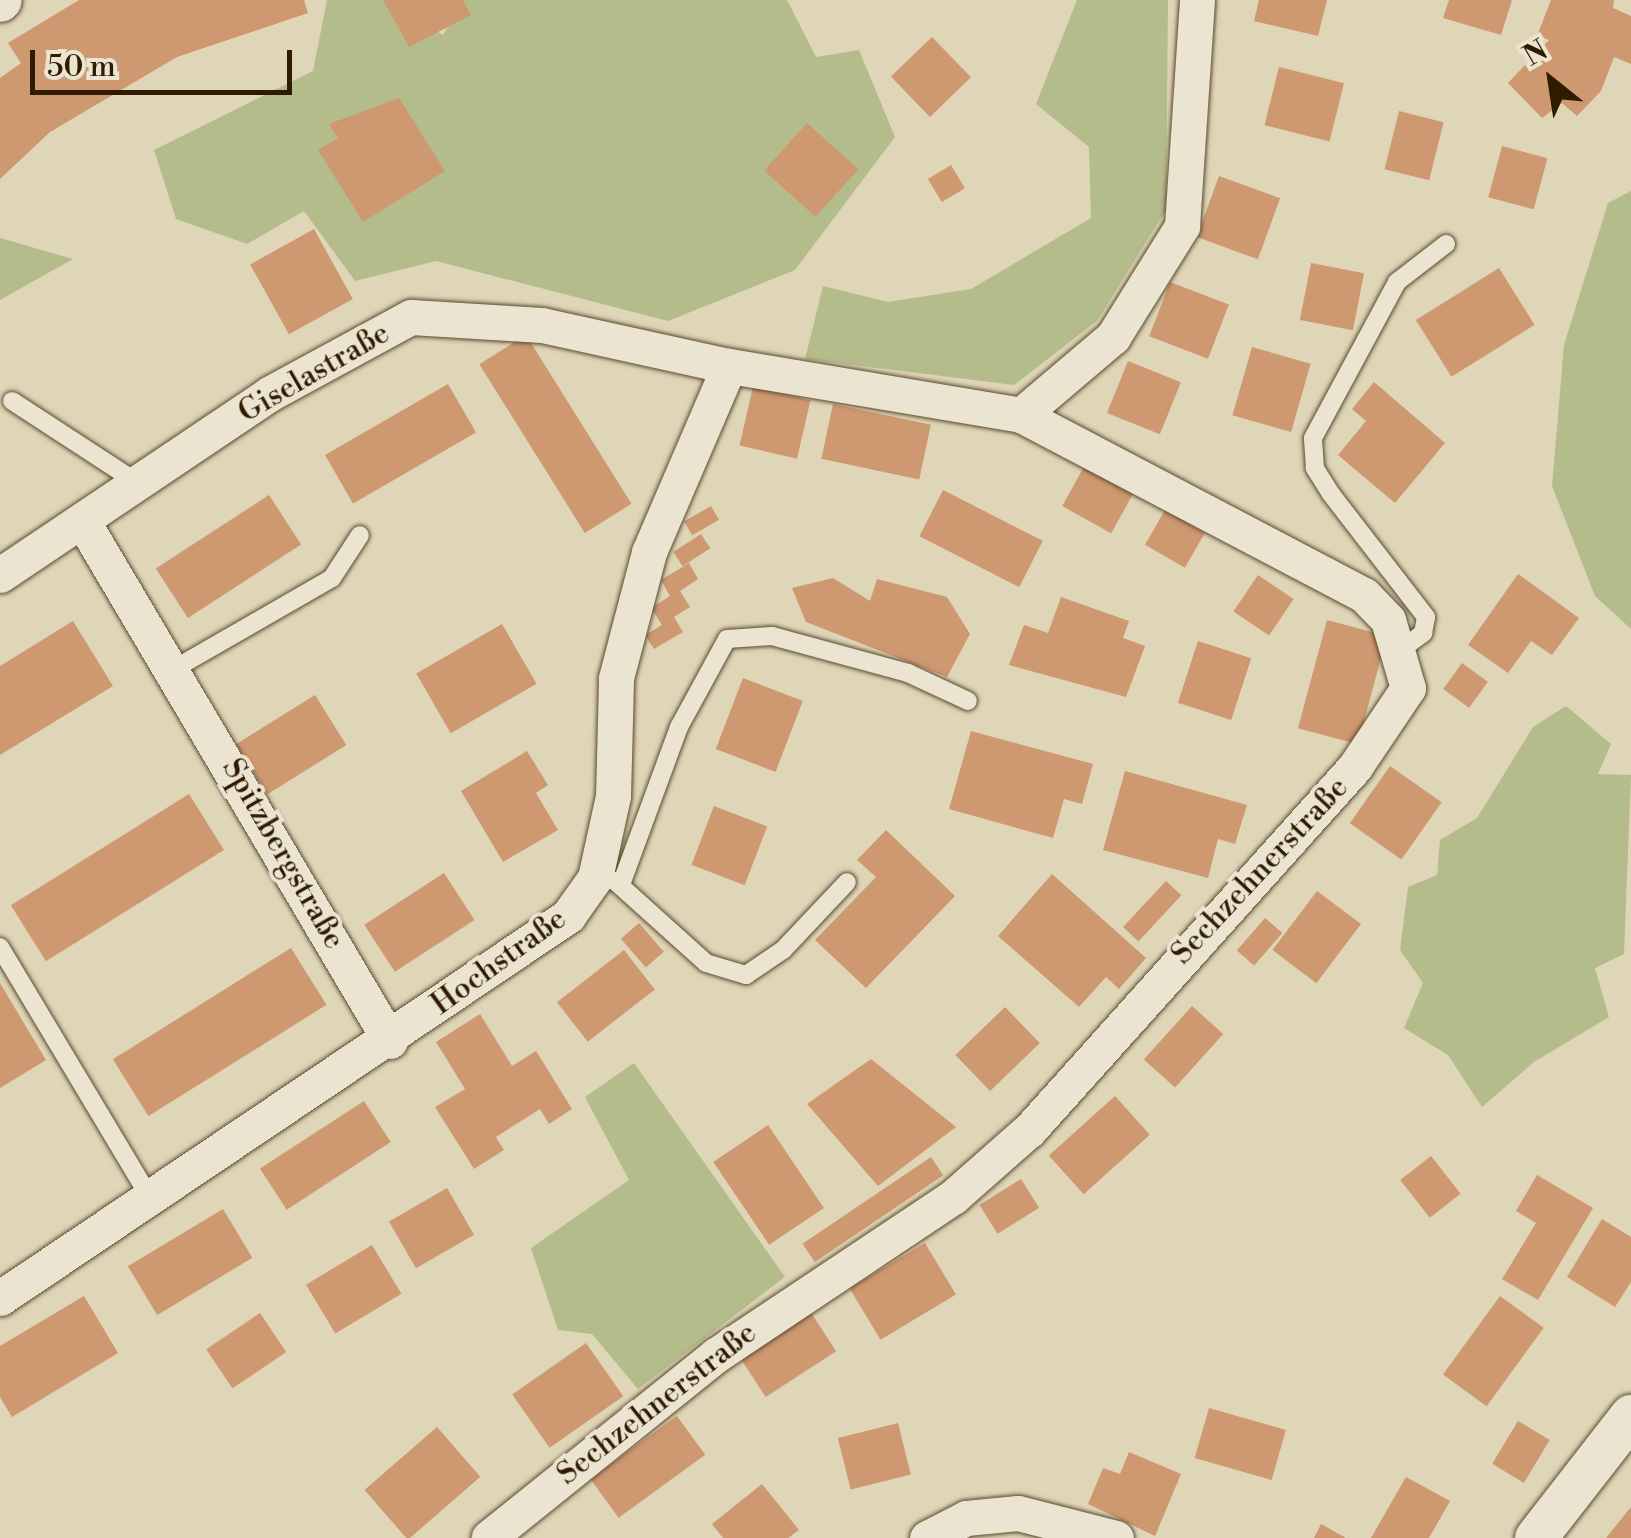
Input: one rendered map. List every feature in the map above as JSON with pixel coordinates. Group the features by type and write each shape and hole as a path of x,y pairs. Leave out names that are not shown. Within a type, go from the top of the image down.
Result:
{"street":[{"path":"1020,415 1113,337 1182,226 1198,0"},
{"name":"Giselastraße","path":"0,576 269,394 411,318 542,325 729,366"},
{"name":"Sechzehnerstraße","path":"488,1538 716,1355 953,1196 1029,1130 1355,767 1408,688 1400,650 1388,620 1364,595 1020,415 729,366"},
{"name":"Hochstraße","path":"0,1298 390,1040 568,916 608,880 616,678 650,552 729,366"},
{"name":"Spitzbergstraße","path":"83,522 174,669 390,1040"},
{"path":"1536,1538 1631,1416"},
{"path":"927,1538 966,1518 1018,1513 1116,1538"}],"lane":[{"path":"1400,650 1422,633 1426,617 1323,481 1313,438 1396,282 1446,244"},
{"path":"12,401 139,483"},
{"path":"174,669 332,578 360,535"},
{"path":"847,882 783,950 746,975 706,963 608,880 679,728 727,639 772,636 908,673 968,701"},
{"path":"0,947 150,1198"}],"green space":[{"path":"327,0 386,0 443,35 463,0 787,0 816,57 859,50 895,137 795,270 668,321 436,261 355,281 304,211 247,244 176,219 154,150 313,71"},
{"path":"1077,0 1168,0 1166,210 1097,321 1014,385 805,359 823,286 888,302 971,289 1091,218 1089,147 1036,104"},
{"path":"1631,191 1631,629 1595,596 1552,486 1564,345 1608,203"},
{"path":"0,238 73,259 0,300"},
{"path":"1566,706 1611,744 1598,774 1631,775 1624,954 1595,968 1609,1017 1534,1062 1482,1107 1448,1055 1404,1028 1423,983 1400,950 1408,887 1437,875 1440,840 1477,818 1533,727"},
{"path":"634,1063 785,1277 638,1389 592,1334 558,1330 531,1248 629,1180 585,1097"}],"building":[{"path":"79,0 304,0 308,13 177,57 50,132 0,179 0,78 21,63 8,43"},
{"path":"383,0 463,0 471,15 409,47"},
{"path":"1259,0 1327,0 1318,36 1254,21"},
{"path":"1449,0 1512,0 1501,35 1443,18"},
{"path":"1551,0 1614,0 1613,8 1631,16 1631,64 1614,57 1601,91 1577,116 1562,103 1542,118 1508,83 1549,40 1537,36"},
{"path":"932,37 971,77 930,117 891,77"},
{"path":"1279,67 1344,83 1329,141 1264,125"},
{"path":"399,98 445,171 363,222 318,150 338,138 329,124"},
{"path":"1399,111 1444,122 1429,180 1384,169"},
{"path":"807,123 858,169 815,217 764,171"},
{"path":"1502,146 1547,158 1534,209 1488,197"},
{"path":"951,165 965,188 942,202 928,179"},
{"path":"1219,176 1280,198 1258,259 1197,237"},
{"path":"314,229 353,299 289,334 250,264"},
{"path":"1311,263 1364,273 1353,330 1300,320"},
{"path":"1499,268 1535,325 1451,377 1416,320"},
{"path":"1170,282 1229,305 1208,359 1149,336"},
{"path":"526,335 631,504 585,533 479,364"},
{"path":"1252,347 1311,364 1291,432 1232,415"},
{"path":"1128,361 1181,382 1160,434 1107,413"},
{"path":"1374,382 1445,443 1395,503 1338,455 1366,421 1352,409"},
{"path":"448,384 476,432 353,503 325,455"},
{"path":"753,387 810,400 797,459 740,445"},
{"path":"833,404 931,425 919,480 821,459"},
{"path":"1085,465 1134,492 1111,533 1062,506"},
{"path":"943,490 1043,541 1019,587 919,536"},
{"path":"269,495 301,544 188,618 156,569"},
{"path":"711,506 719,520 692,535 684,522"},
{"path":"1165,510 1205,533 1185,568 1145,545"},
{"path":"701,534 710,548 683,566 673,552"},
{"path":"689,563 698,579 680,591 690,607 674,617 683,632 654,649 645,635 662,625 651,608 670,596 661,580"},
{"path":"1518,574 1579,618 1552,655 1531,641 1508,673 1468,645"},
{"path":"1258,575 1294,599 1269,636 1233,611"},
{"path":"833,578 870,601 877,579 947,597 970,634 947,677 806,622 792,588"},
{"path":"1061,597 1129,621 1123,638 1145,646 1126,697 1009,665 1024,625 1048,633"},
{"path":"1327,620 1387,636 1358,744 1298,728"},
{"path":"73,621 113,686 0,755 0,666"},
{"path":"502,624 536,684 451,733 416,674"},
{"path":"1198,641 1251,658 1231,720 1178,703"},
{"path":"1462,663 1488,682 1469,708 1443,689"},
{"path":"743,678 803,701 776,772 716,749"},
{"path":"315,695 346,745 267,794 236,744"},
{"path":"971,731 1093,764 1082,804 1064,799 1053,838 949,809"},
{"path":"527,751 548,785 536,793 558,830 503,862 461,791"},
{"path":"1390,766 1442,802 1401,859 1350,823"},
{"path":"1125,771 1247,805 1235,844 1218,839 1208,878 1103,850"},
{"path":"189,794 224,850 46,961 11,905"},
{"path":"714,806 767,826 745,885 691,865"},
{"path":"886,830 955,896 866,988 815,940 876,877 857,860"},
{"path":"444,873 474,920 395,972 364,925"},
{"path":"1052,874 1146,958 1119,989 1106,977 1079,1007 998,936"},
{"path":"1166,881 1181,895 1138,941 1123,927"},
{"path":"1317,891 1361,924 1316,983 1272,950"},
{"path":"1265,918 1282,933 1254,966 1237,950"},
{"path":"639,923 664,952 646,967 621,939"},
{"path":"291,948 327,1005 148,1116 113,1059"},
{"path":"624,950 655,989 588,1042 557,1002"},
{"path":"0,983 46,1060 0,1088"},
{"path":"1192,1006 1223,1034 1175,1088 1144,1060"},
{"path":"1005,1007 1040,1043 990,1091 955,1055"},
{"path":"480,1014 512,1066 536,1051 572,1109 549,1124 540,1109 496,1137 504,1150 474,1169 435,1107 465,1089 436,1042"},
{"path":"871,1059 956,1127 878,1186 807,1104"},
{"path":"1115,1096 1150,1135 1084,1194 1049,1156"},
{"path":"364,1101 391,1142 287,1210 260,1169"},
{"path":"768,1125 824,1208 769,1245 713,1162"},
{"path":"1431,1156 1461,1194 1430,1218 1400,1180"},
{"path":"931,1157 943,1175 815,1262 802,1244"},
{"path":"1537,1175 1593,1208 1538,1300 1502,1279 1536,1223 1516,1211"},
{"path":"1021,1179 1039,1208 997,1234 979,1205"},
{"path":"447,1188 474,1235 416,1268 389,1222"},
{"path":"223,1209 252,1258 157,1315 128,1266"},
{"path":"1602,1219 1631,1237 1631,1282 1615,1307 1567,1277"},
{"path":"925,1243 956,1294 880,1340 850,1288"},
{"path":"372,1245 401,1294 335,1334 306,1285"},
{"path":"84,1296 118,1353 12,1417 0,1397 0,1346"},
{"path":"1500,1296 1544,1328 1487,1406 1443,1374"},
{"path":"810,1311 836,1351 766,1397 740,1357"},
{"path":"260,1313 286,1352 232,1388 206,1349"},
{"path":"586,1343 623,1396 550,1448 512,1395"},
{"path":"1209,1408 1286,1430 1272,1480 1195,1458"},
{"path":"677,1416 705,1455 619,1518 590,1479"},
{"path":"1518,1421 1550,1440 1524,1483 1492,1464"},
{"path":"898,1423 911,1474 851,1489 838,1438"},
{"path":"437,1427 480,1477 410,1538 365,1490"},
{"path":"1129,1452 1181,1474 1155,1536 1088,1504 1103,1468 1120,1474"},
{"path":"1406,1477 1450,1501 1429,1538 1371,1538"},
{"path":"762,1484 799,1530 788,1538 723,1538 712,1524"},
{"path":"1631,1507 1631,1538 1606,1538"},
{"path":"1321,1524 1346,1538 1314,1538"}]}
